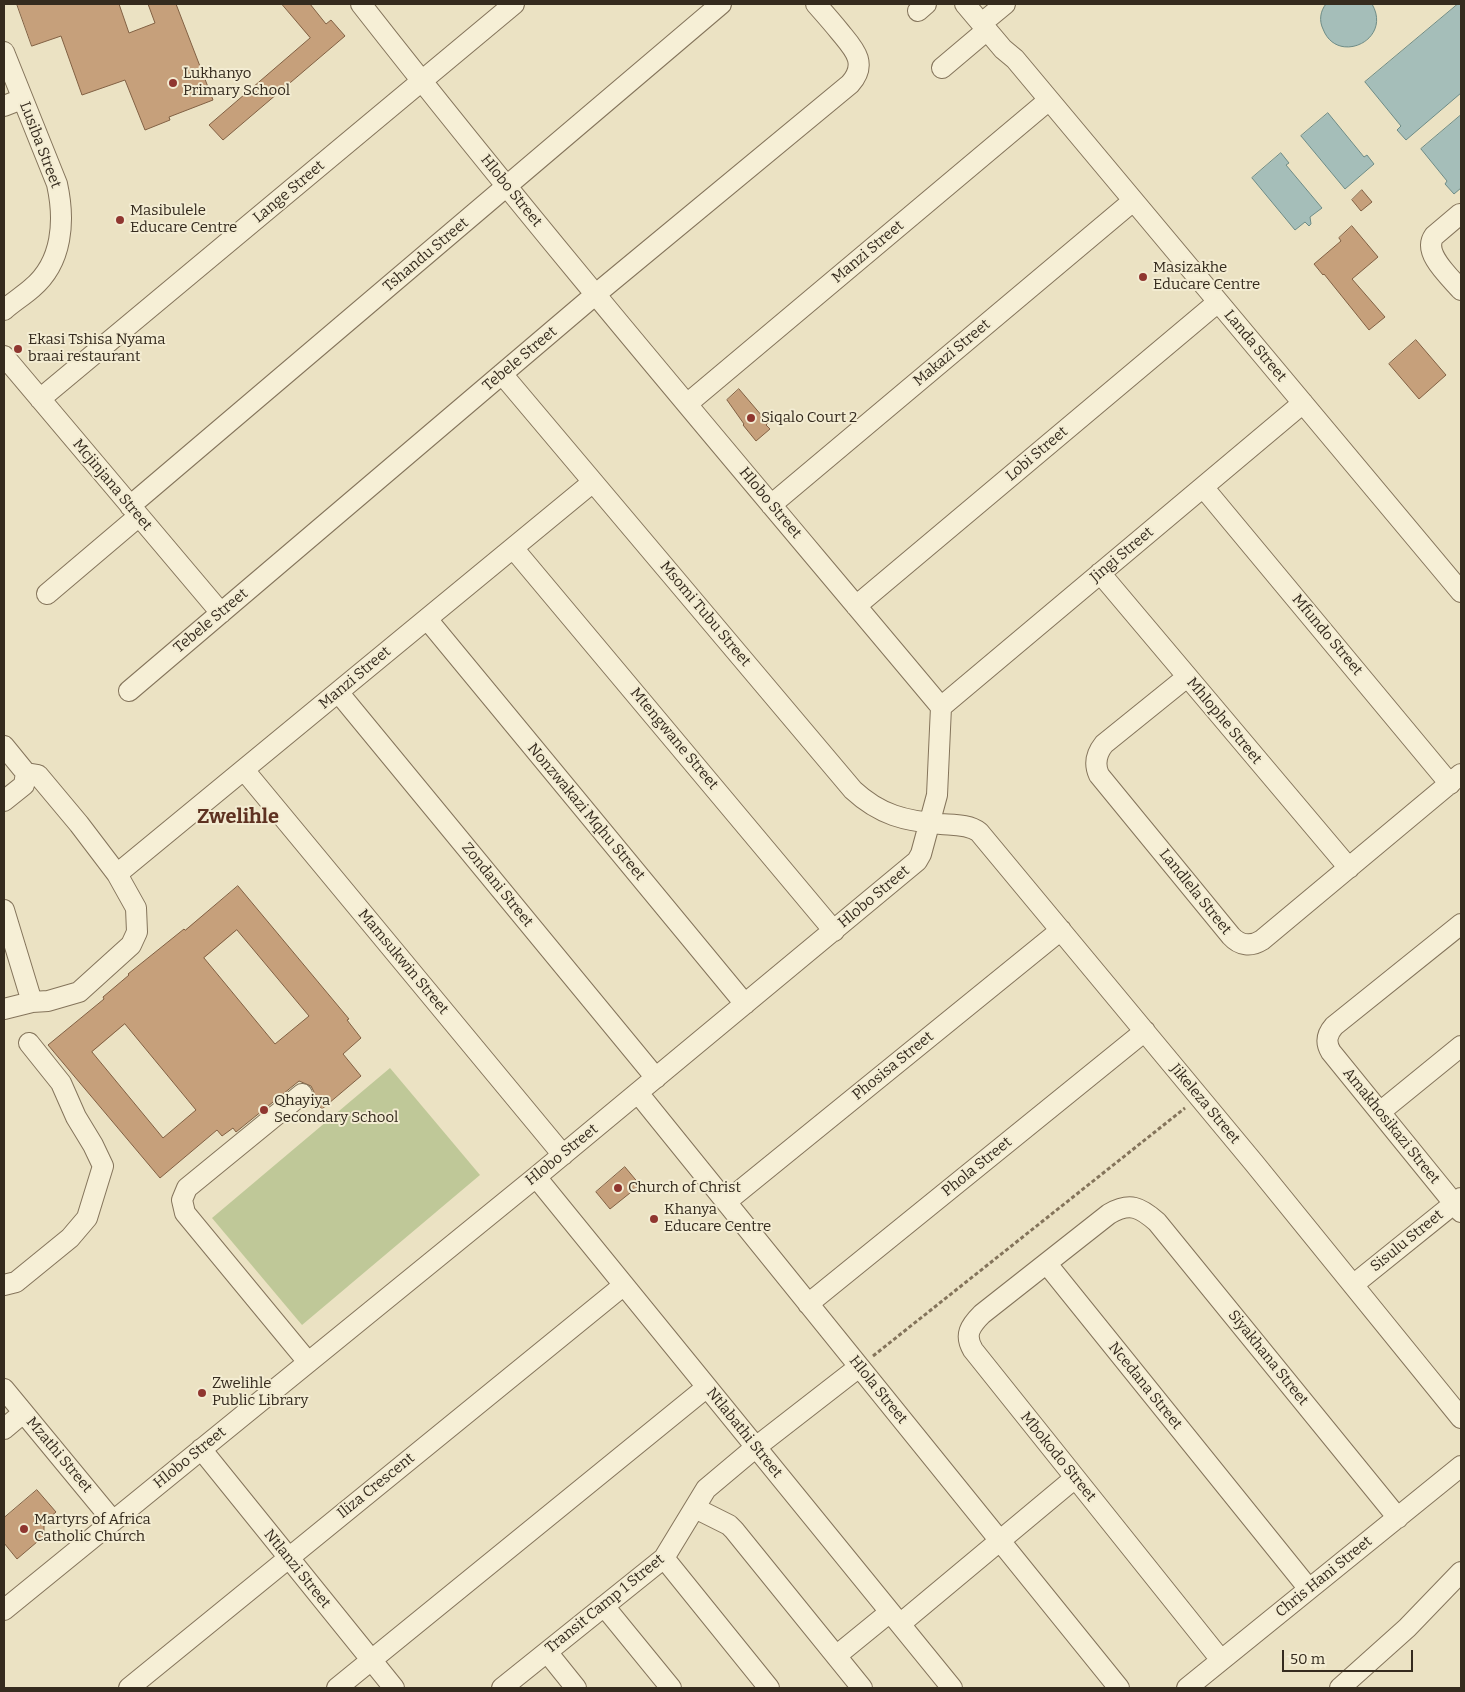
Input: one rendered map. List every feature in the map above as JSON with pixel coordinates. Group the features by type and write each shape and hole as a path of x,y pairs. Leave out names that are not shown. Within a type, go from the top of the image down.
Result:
{"street":[{"name":"Hlobo Street","path":"4,1610 563,1155 917,861 921,854 936,795 940,707 507,186 361,4"},
{"name":"Lange Street","path":"40,399 514,4"},
{"name":"Tshandu Street","path":"46,594 134,511 507,186 721,4"},
{"name":"Landa Street","path":"965,4 1003,49 1015,59 1461,592"},
{"path":"942,68 1005,4"},
{"name":"Tebele Street","path":"129,691 596,294 855,78 859,65 856,53 821,9"},
{"name":"Lusiba Street","path":"4,52 56,184 60,200 60,231 54,256 42,278 32,289 4,310"},
{"path":"4,106 22,99"},
{"name":"Manzi Street","path":"687,404 1049,100"},
{"name":"Makazi Street","path":"772,505 1133,201"},
{"path":"1460,214 1434,236 1430,248 1433,256 1461,290"},
{"name":"Lobi Street","path":"856,606 1218,302"},
{"name":"Mcjinjana Street","path":"4,356 221,613"},
{"name":"Msomi Tubu Street","path":"502,374 853,790 865,801 890,815 929,823"},
{"name":"Jingi Street","path":"940,707 1303,403"},
{"name":"Manzi Street","path":"117,874 593,482"},
{"name":"Mfundo Street","path":"1203,487 1456,779"},
{"name":"Mtengwane Street","path":"513,548 834,930"},
{"name":"Mhlophe Street","path":"1100,573 1349,868"},
{"name":"Nonzwakazi Mqhu Street","path":"427,619 745,1004"},
{"name":"Landlela Street","path":"1187,677 1104,744 1096,757 1096,770 1231,936 1246,945 1257,943 1456,779"},
{"name":"Zondani Street","path":"338,692 656,1078"},
{"path":"4,746 26,773 38,775 117,874 136,908 137,932 131,945 79,992 48,1001 32,1002 4,1009"},
{"name":"Mamsukwin Street","path":"244,770 563,1155"},
{"path":"4,801 24,785 26,773"},
{"name":"Jikeleza Street","path":"929,823 970,827 979,832 1200,1097 1461,1418"},
{"path":"4,910 32,1002"},
{"name":"Amakhosikazi Street","path":"1459,1204 1331,1052 1327,1042 1334,1026 1461,924"},
{"name":"Phosisa Street","path":"726,1202 1061,930"},
{"name":"Phola Street","path":"808,1304 1145,1031"},
{"path":"4,1285 16,1282 70,1238 87,1218 103,1166 60,1083 28,1043"},
{"path":"1380,1112 1461,1046"},
{"name":"Hlola Street","path":"638,1093 1119,1688"},
{"path":"302,1094 187,1188 182,1200 185,1213 308,1362"},
{"name":"Ntlabathi Street","path":"536,1177 952,1688"},
{"name":"Sisulu Street","path":"1353,1285 1459,1204"},
{"name":"Siyakhana Street","path":"1046,1264 1120,1207 1132,1207 1143,1211 1157,1222 1398,1518"},
{"name":"Mbokodo Street","path":"1046,1264 972,1324 969,1331 969,1344 1221,1660"},
{"name":"Ncedana Street","path":"1046,1264 1309,1589"},
{"name":"Iliza Crescent","path":"129,1688 624,1285"},
{"name":"Transit Camp 1 Street","path":"502,1688 664,1558 706,1489 859,1366"},
{"path":"338,1688 707,1387"},
{"name":"Mzathi Street","path":"4,1389 113,1521"},
{"path":"4,1429 23,1413"},
{"name":"Ntlanzi Street","path":"201,1449 394,1688"},
{"name":"Chris Hani Street","path":"1187,1688 1461,1466"},
{"path":"836,1656 895,1618 1000,1541 1075,1478"},
{"path":"695,1508 729,1525 734,1530 862,1688"},
{"path":"664,1558 769,1688"},
{"path":"1340,1688 1406,1628 1461,1572"},
{"path":"604,1606 671,1688"},
{"path":"547,1652 576,1688"}],"path":[{"path":"859,1366 1200,1097"}],"green space":[{"path":"390,1068 480,1175 302,1325 212,1218"}],"water":[{"path":"1326,4 1372,4 1376,17 1375,28 1361,44 1350,47 1340,46 1330,40 1322,26 1321,13"},
{"path":"1458,4 1461,4 1461,93 1406,140 1397,130 1401,126 1365,82"},
{"path":"1328,113 1364,157 1367,155 1374,164 1345,189 1301,136"},
{"path":"1461,115 1461,188 1454,194 1445,184 1447,181 1421,149"},
{"path":"1281,153 1289,163 1286,165 1322,208 1310,217 1311,224 1309,226 1305,222 1295,230 1252,178"}],"building":[{"path":"17,4 119,4 129,33 155,23 148,4 176,4 213,100 169,117 170,120 145,130 125,80 82,95 61,36 32,46"},
{"path":"282,4 310,4 326,24 331,20 345,36 223,140 209,125 310,38"},
{"path":"1362,190 1372,202 1361,211 1352,200"},
{"path":"1352,226 1378,257 1352,279 1385,317 1369,330 1314,264 1341,241 1339,238"},
{"path":"1416,340 1446,375 1419,399 1389,364"},
{"name":"Siqalo Court 2","path":"739,389 768,423 766,425 770,429 756,441 727,400"},
{"path":"238,886 349,1019 347,1020 361,1038 343,1054 361,1076 322,1109 313,1098 314,1092 311,1086 299,1081 236,1132 233,1128 222,1136 217,1130 160,1178 48,1045 104,999 103,997 128,974","holes":["237,930 309,1016 275,1044 204,958","125,1024 196,1110 163,1138 92,1052"]},
{"name":"Church of Christ","path":"625,1167 640,1185 610,1209 596,1192"},
{"name":"Martyrs of Africa Catholic Church","path":"37,1490 56,1512 44,1522 44,1536 17,1559 4,1543 4,1518"}],"place":[{"name":"Lukhanyo Primary School","path":"173,83"},
{"name":"Masibulele Educare Centre","path":"120,220"},
{"name":"Masizakhe Educare Centre","path":"1143,277"},
{"name":"Ekasi Tshisa Nyama braai restaurant","path":"18,349"},
{"name":"Siqalo Court 2","path":"751,418"},
{"name":"Qhayiya Secondary School","path":"264,1110"},
{"name":"Church of Christ","path":"618,1188"},
{"name":"Khanya Educare Centre","path":"654,1219"},
{"name":"Zwelihle Public Library","path":"202,1393"},
{"name":"Martyrs of Africa Catholic Church","path":"24,1529"}],"district":[{"name":"Zwelihle","path":"238,817"}]}
